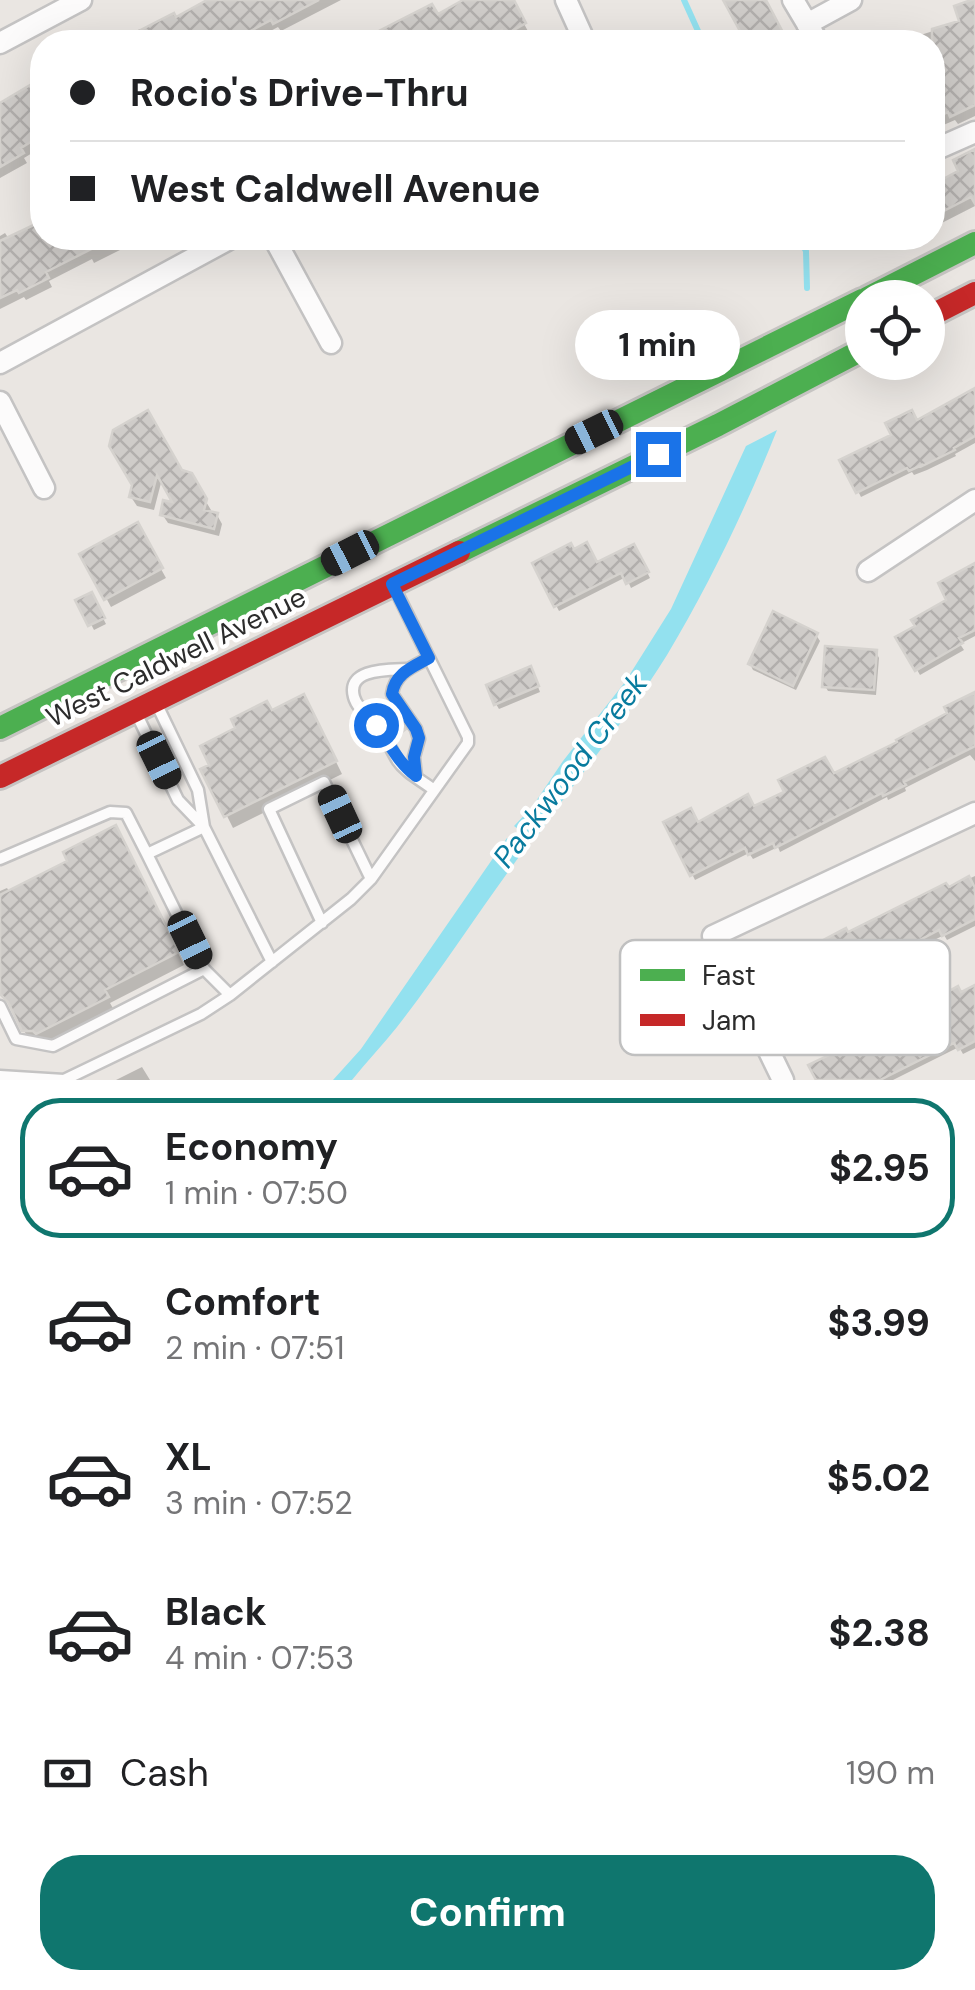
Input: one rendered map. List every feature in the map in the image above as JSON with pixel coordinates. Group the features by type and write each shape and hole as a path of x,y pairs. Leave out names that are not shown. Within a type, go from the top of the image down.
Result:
{"main road":[{"name":"West Caldwell Avenue","path":"902,280 975,243"},
{"path":"945,308 975,293"},
{"name":"West Caldwell Avenue","path":"0,728 845,309"},
{"name":"West Caldwell Avenue","path":"0,777 845,359"},
{"path":"145,706 136,700 159,673 322,591 350,553"}],"street":[{"path":"0,44 81,0"},
{"path":"566,0 580,30"},
{"path":"793,0 811,30"},
{"path":"807,24 851,0"},
{"path":"945,145 975,132"},
{"path":"0,363 208,250"},
{"path":"281,250 331,343"},
{"path":"0,402 44,488"},
{"path":"868,571 975,500"},
{"path":"715,940 713,936 975,812"},
{"path":"770,1055 782,1080"}],"lane":[{"path":"0,1076 64,1080 201,1014 322,923 371,879 468,744 468,737 392,584"},
{"path":"416,776 414,757 419,738 392,694 393,686 407,670 429,658"},
{"path":"407,670 372,671 360,677 354,685 354,698 389,741 397,759 434,790"},
{"path":"145,706 178,800 204,826"},
{"path":"145,706 198,790 204,826 272,962"},
{"path":"322,923 268,809 324,782 371,879"},
{"path":"0,859 110,812 126,813 204,969 230,995"},
{"path":"147,854 204,826"},
{"path":"0,1006 16,1040 53,1046 204,969"}],"water":[{"name":"Packwood Creek","path":"777,430 726,545 667,655 534,841 514,826 625,682 671,609 746,446"},
{"name":"Packwood Creek","path":"507,838 524,850 430,983 352,1080 333,1080 361,1049"}],"building":[{"path":"207,0 319,0 273,24 271,20 252,30 141,30 174,13 176,17"},
{"path":"463,0 514,0 526,23 514,30 381,30 432,4 438,14"},
{"path":"723,0 766,0 782,30 739,30"},
{"path":"975,0 975,105 950,117 945,113 945,30 932,29 959,21 954,6"},
{"path":"30,85 30,142 21,148 24,153 0,167 0,103"},
{"path":"975,149 975,204 971,197 945,210 945,178 958,171 953,160"},
{"path":"30,227 30,250 89,250 46,272 49,278 0,298 0,241"},
{"path":"975,388 975,436 922,466 909,471 907,468 856,493 839,460 891,435 885,423 912,410 917,420"},
{"path":"148,410 182,470 192,473 207,499 204,510 218,513 214,529 160,515 163,500 172,502 157,475 150,502 129,497 132,485 109,446 113,430"},
{"path":"138,522 163,568 104,600 79,554"},
{"path":"587,542 597,562 634,544 649,572 626,584 621,573 554,607 532,563 571,543 574,549"},
{"path":"975,563 975,630 959,638 963,643 915,671 895,637 915,626 911,620 946,600 938,583"},
{"path":"92,592 105,618 88,626 75,600"},
{"path":"773,611 818,633 793,686 748,664"},
{"path":"825,646 877,650 874,690 822,687"},
{"path":"531,666 539,686 494,705 486,685"},
{"path":"975,692 975,746 904,782 906,785 883,796 882,793 775,848 773,843 748,855 745,848 690,876 663,822 691,808 698,822 748,794 754,806 784,792 778,780 825,757 834,773 897,742 947,713 944,707"},
{"path":"304,694 337,761 224,817 200,769 209,765 200,746 235,728 231,719 267,701 272,710"},
{"path":"388,707 406,729 395,737 378,714"},
{"path":"116,825 179,952 105,990 109,997 36,1034 22,1031 0,994 0,895 67,861 63,852"},
{"path":"969,876 975,888 975,919 942,936 939,930 920,940 823,940 846,928 848,932 946,883 949,887"},
{"path":"975,985 975,1041 958,1050 954,1043 950,1045 950,990 958,986 961,992"},
{"path":"829,1055 930,1055 880,1080 816,1080 808,1065"}],"waterway":[{"name":"Packwood Creek","path":"684,0 698,30"},
{"name":"Packwood Creek","path":"805,250 807,288"}],"traffic: fast":[{"path":"902,280 975,243"},
{"path":"0,728 845,308"},
{"path":"459,552 845,359"}],"traffic: jam":[{"path":"945,308 975,293"},
{"path":"0,777 459,552"}],"route":[{"path":"376,725 404,768 416,776 414,757 419,738 392,694 399,677 429,658 392,584 658,454"}]}
